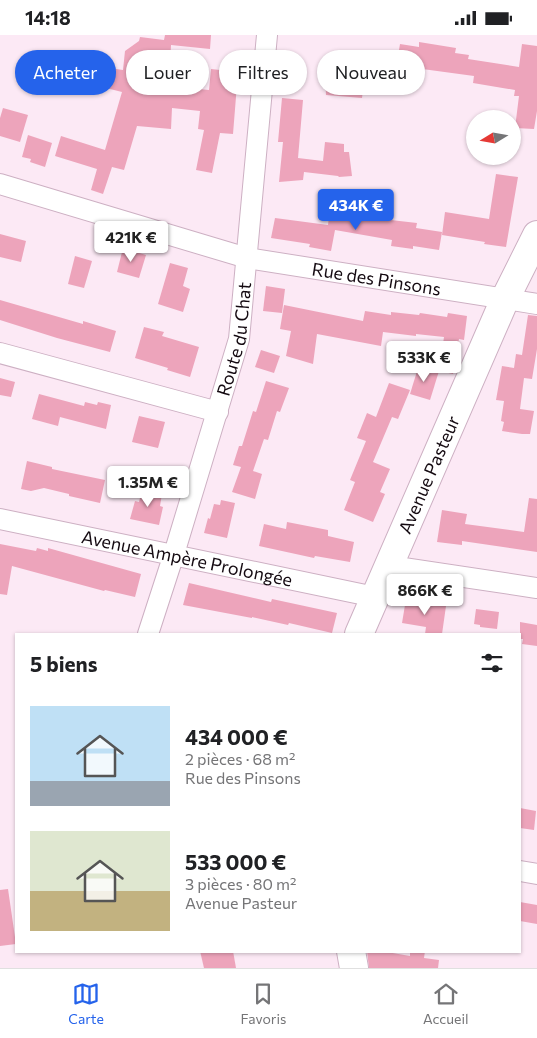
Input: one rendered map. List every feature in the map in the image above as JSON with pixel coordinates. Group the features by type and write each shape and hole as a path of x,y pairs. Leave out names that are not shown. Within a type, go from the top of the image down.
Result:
{"street":[{"name":"Route du Chat","path":"148,633 239,339 267,35"},
{"name":"Rue des Pinsons","path":"0,184 247,259 537,303"},
{"name":"Avenue Pasteur","path":"359,633 505,299 537,235"},
{"path":"0,353 218,412"},
{"name":"Avenue Ampère Prolongée","path":"0,519 375,597"},
{"path":"390,566 537,588"},
{"path":"521,871 537,874"},
{"path":"352,953 354,968"}],"building":[{"path":"165,35 211,35 210,49 171,45 171,50 126,50 139,41 140,37 164,40"},
{"path":"419,42 456,48 455,53 469,55 468,59 519,67 522,44 537,46 537,111 534,129 521,128 521,110 517,110 519,96 514,96 515,90 473,83 474,76 425,69 425,50 399,50 400,44 419,47"},
{"path":"125,51 126,95 209,95 211,69 219,70 219,95 236,95 233,134 220,133 212,173 196,170 204,130 198,129 200,111 172,108 171,129 137,126 124,170 112,167 103,194 91,190 97,169 55,156 61,136 105,150 122,92 116,90 116,69 123,70"},
{"path":"326,95 362,95 362,98"},
{"path":"282,98 303,100 298,158 323,161 325,142 344,144 344,152 349,152 352,176 339,177 304,172 303,180 279,182 283,142 278,142"},
{"path":"3,108 28,115 20,142 0,136 0,118"},
{"path":"28,135 52,143 45,167 30,162 31,159 22,157"},
{"path":"496,174 518,177 506,247 442,235 445,212 489,219"},
{"path":"330,208 382,216 382,219 417,223 416,228 442,232 439,250 413,246 413,249 391,246 392,240 335,230 331,251 309,247 310,244 271,238 275,218 328,225"},
{"path":"0,234 26,241 21,262 0,257"},
{"path":"123,248 146,255 139,278 117,272"},
{"path":"75,256 92,261 84,288 68,284"},
{"path":"170,263 188,268 183,286 190,289 183,312 158,304"},
{"path":"266,286 285,289 282,313 263,311"},
{"path":"0,300 83,324 83,321 116,331 110,352 0,320"},
{"path":"284,305 363,321 365,311 391,315 391,312 419,315 420,313 447,317 448,313 467,316 464,340 459,339 453,374 439,371 444,337 416,334 416,336 383,332 381,346 317,334 313,364 286,356 291,331 280,329"},
{"path":"528,315 537,316 537,349 532,379 524,378 520,409 534,411 530,434 522,434 502,431 504,422 501,421 504,401 496,400 502,366 514,368 516,354 522,355"},
{"path":"144,327 164,332 162,336 199,347 190,377 135,358"},
{"path":"261,350 280,356 274,373 255,367"},
{"path":"418,368 439,371 430,400 410,394"},
{"path":"0,378 15,382 11,397 0,395"},
{"path":"266,381 289,388 280,412 277,411 268,440 264,439 253,471 262,474 255,499 232,492 241,467 233,465 239,446 242,446 253,411 256,412"},
{"path":"389,383 410,390 398,419 392,417 373,462 390,469 380,492 385,494 373,522 344,510 355,482 350,480 366,441 357,438 367,413 376,417"},
{"path":"39,394 84,406 85,402 97,405 98,402 111,405 106,429 60,417 58,426 32,419"},
{"path":"139,416 165,422 158,448 132,442"},
{"path":"27,461 52,467 52,469 105,480 100,503 44,488 31,491 21,489"},
{"path":"142,490 162,494 160,506 163,507 159,525 130,519 135,501 139,502"},
{"path":"529,498 537,499 537,552 462,541 462,545 437,542 442,510 467,514 465,524 524,532"},
{"path":"221,500 235,503 227,538 204,533 214,504 220,505"},
{"path":"287,522 328,530 328,536 354,542 350,562 315,556 314,558 259,546 264,524 286,529"},
{"path":"0,544 36,551 37,548 48,551 48,548 141,574 135,597 104,591 12,566 7,595 0,594"},
{"path":"189,583 271,602 272,599 337,613 332,633 289,623 288,625 183,605"},
{"path":"406,599 446,606 442,633 425,633 426,627 402,623"},
{"path":"476,609 499,612 497,629 480,627 480,625 474,624"},
{"path":"520,622 537,625 537,646 522,644 523,639 521,639"},
{"path":"521,808 536,811 534,830 521,828"},
{"path":"8,889 15,944 0,946 0,890"},
{"path":"521,902 537,905 537,924 521,921"},
{"path":"200,953 233,953 236,968 204,968"},
{"path":"367,953 393,953 410,956 410,953 425,953 424,958 439,960 438,968 369,968"}]}
